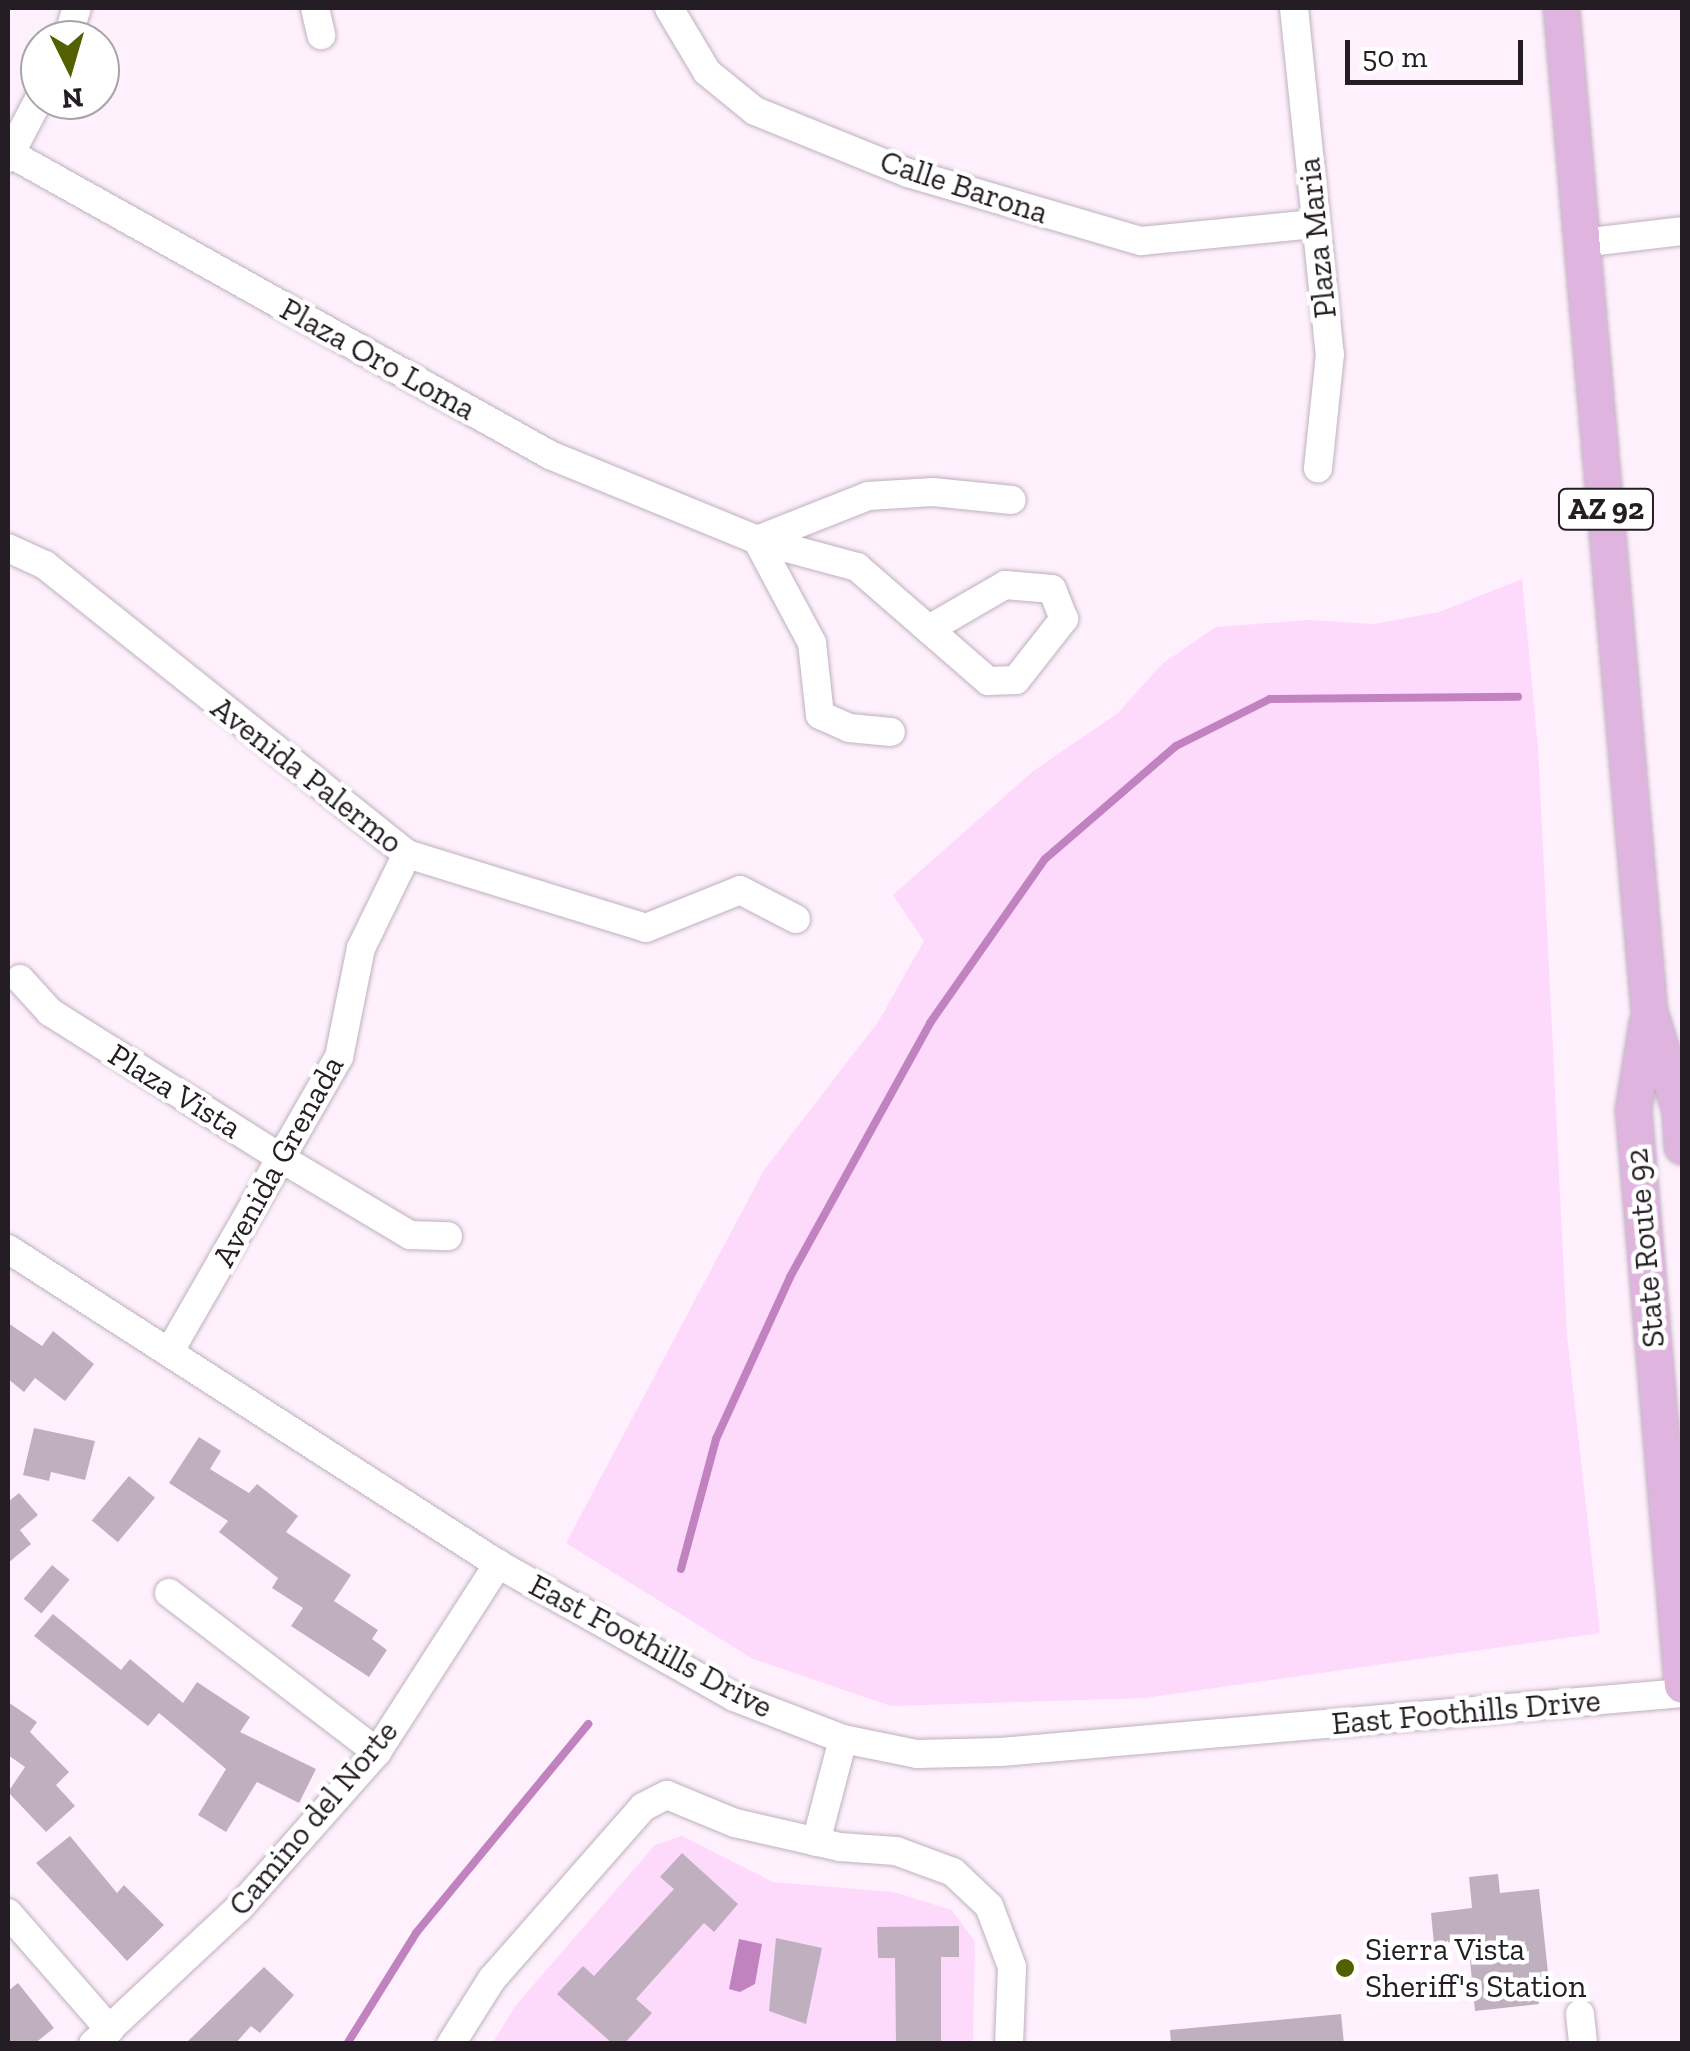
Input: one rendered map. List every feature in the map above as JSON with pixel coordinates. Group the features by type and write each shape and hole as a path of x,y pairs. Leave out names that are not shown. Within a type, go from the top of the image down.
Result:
{"main road":[{"name":"AZ 92","path":"1561,8 1649,1011"},
{"name":"State Route 92","path":"1649,1011 1680,1111 1682,1146"},
{"name":"State Route 92","path":"1649,1011 1633,1110 1682,1685"}],"street":[{"name":"Calle Barona","path":"670,8 707,72 756,111 908,173 1142,241 1314,224"},
{"name":"Plaza Maria","path":"1294,8 1330,354 1318,468"},
{"path":"9,156 28,120"},
{"name":"Plaza Oro Loma","path":"9,156 550,454 757,540 857,568 929,630 1000,686 1016,680 1064,619 1052,589 1005,585 929,630"},
{"path":"1582,244 1682,230"},
{"path":"890,732 849,728 820,715 812,643 757,540 868,496 933,492 1012,500"},
{"name":"Avenida Palermo","path":"8,548 44,565 407,854 646,928 740,890 796,919"},
{"name":"Avenida Grenada","path":"171,1349 284,1160 340,1057 362,948 407,854"},
{"name":"Plaza Vista","path":"20,979 50,1012 284,1160 410,1235 448,1236"},
{"name":"East Foothills Drive","path":"8,1249 171,1349 498,1564 734,1697 843,1739 917,1754 1001,1752 1682,1693"},
{"name":"Camino del Norte","path":"102,2037 239,1908 377,1752 498,1564"},
{"path":"169,1593 377,1752"},
{"path":"816,1842 843,1739"},
{"path":"450,2044 492,1980 643,1808 667,1795 735,1823 816,1842 896,1851 954,1872 989,1906 1012,1967 1009,2044"},
{"path":"8,1913 102,2037"},
{"path":"1580,2014 1583,2044"}],"shaded area":[{"path":"1522,579 1538,747 1567,1335 1600,1633 1145,1698 891,1706 753,1659 566,1543 764,1170 878,1022 924,941 893,895 1032,772 1118,713 1162,664 1216,627 1310,620 1374,624 1439,612"},
{"path":"682,1836 773,1882 893,1892 952,1910 975,1942 973,2043 492,2044 516,2005 655,1845"},
{"path":"739,1939 762,1944 755,1984 740,1992 729,1989"}],"building":[{"path":"8,1323 42,1346 53,1331 94,1364 65,1401 35,1378 24,1392 8,1379"},
{"path":"34,1428 95,1441 85,1480 51,1472 49,1481 23,1475"},
{"path":"199,1437 221,1451 210,1469 249,1493 257,1484 298,1516 286,1532 351,1575 334,1601 378,1630 372,1639 387,1650 369,1677 291,1626 303,1608 272,1588 278,1578 219,1532 228,1521 169,1483"},
{"path":"129,1476 155,1498 118,1542 92,1520"},
{"path":"19,1493 38,1515 20,1530 31,1544 8,1563 8,1502"},
{"path":"52,1565 70,1580 41,1613 24,1599"},
{"path":"53,1614 121,1670 130,1659 183,1703 197,1682 250,1717 240,1732 316,1769 299,1803 257,1782 226,1832 198,1815 226,1769 159,1713 148,1726 34,1636"},
{"path":"8,1702 37,1722 30,1732 69,1772 56,1785 75,1806 46,1832 8,1792 25,1767 8,1755"},
{"path":"70,1836 117,1893 124,1885 164,1925 127,1961 36,1863"},
{"path":"682,1853 738,1904 714,1932 704,1923 636,1999 652,2013 624,2044 613,2044 557,1994 583,1966 594,1976 674,1889 660,1877"},
{"path":"1498,1874 1500,1893 1539,1889 1549,1982 1537,1983 1539,2004 1475,2011 1468,1940 1434,1944 1431,1913 1472,1908 1469,1877"},
{"path":"959,1926 959,1957 941,1957 941,2044 896,2044 895,1958 878,1958 877,1927"},
{"path":"776,1938 822,1948 806,2024 769,2011"},
{"path":"264,1967 294,1995 260,2033 251,2026 235,2044 185,2044"},
{"path":"18,1983 54,2028 34,2044 8,2044 8,1991"},
{"path":"1341,2014 1344,2044 1171,2044 1170,2030"}],"waterway":[{"path":"681,1569 716,1439 790,1277 930,1023 1045,859 1176,746 1270,699 1518,697"},
{"path":"347,2044 416,1933 588,1724"}],"place":[{"name":"Sierra Vista Sheriff's Station","path":"1345,1968"}]}
